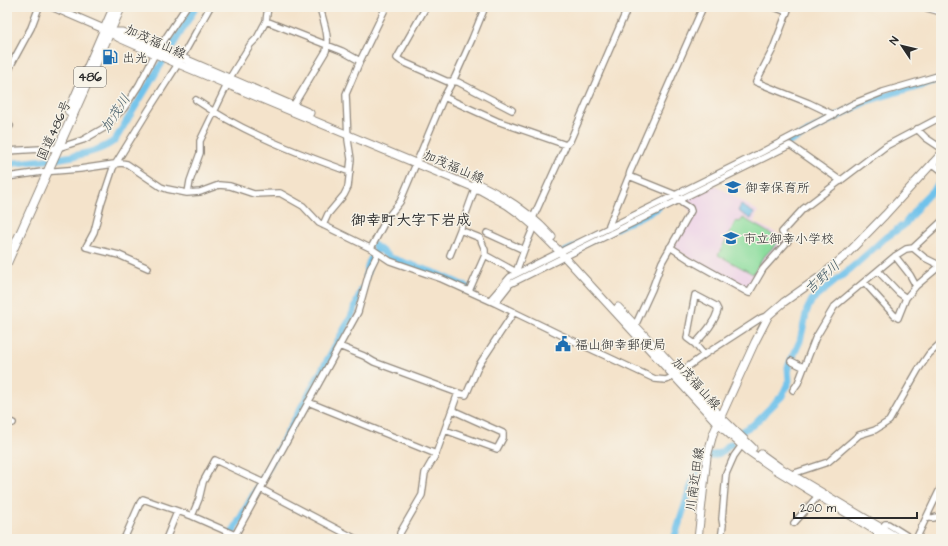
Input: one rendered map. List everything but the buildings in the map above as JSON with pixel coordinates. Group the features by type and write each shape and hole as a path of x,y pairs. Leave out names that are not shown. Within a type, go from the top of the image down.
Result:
{"highway":[{"name":"国道486号","path":"107,31 114,7"},
{"name":"国道486号","path":"7,250 56,148 107,31 121,7"},
{"name":"国道486号","path":"7,263 45,171"}],"main road":[{"name":"加茂福山線","path":"52,7 107,31 122,32 158,52 178,61 476,186 534,222 635,326 718,424 742,446 776,470 890,539"},
{"name":"加茂福山線","path":"228,82 293,106 348,132"},
{"name":"加茂福山線","path":"718,424 755,342 769,315 846,255 885,216 941,154"},
{"name":"加茂福山線","path":"564,253 677,374 752,448 879,533 900,539"},
{"name":"川南近田線","path":"698,539 708,455 713,434 718,424"}],"street":[{"path":"7,75 9,62 31,28 39,7"},
{"path":"7,151 56,148 83,140 104,128 124,108 186,7"},
{"path":"148,268 120,255 86,247 94,232 111,172 210,7"},
{"path":"188,193 190,181 200,153 200,141 228,82 250,45 257,38 266,21 268,7"},
{"path":"293,106 326,50 327,36 320,7"},
{"path":"323,225 333,207 344,195 348,187 351,160 346,94 386,7"},
{"path":"426,7 397,58 446,81 458,82 512,110"},
{"path":"124,539 140,503 144,499 177,512 192,516 232,536 262,486 358,312 375,251 387,218 400,202 416,161 444,97 472,39 485,7"},
{"path":"517,276 534,222 566,145 570,141 628,7"},
{"path":"609,228 618,201 648,129 703,7"},
{"path":"774,7 788,10 773,49 756,82 809,103 834,115"},
{"path":"923,7 941,12"},
{"path":"266,21 342,51 360,61"},
{"path":"491,300 517,276 678,197 855,103 941,75"},
{"path":"444,97 497,121 566,145"},
{"path":"196,100 214,112 247,130 309,157 350,172"},
{"path":"670,247 749,293 763,269 788,241 782,232 804,209 886,146 941,117"},
{"path":"917,129 926,138 941,148"},
{"path":"564,253 609,228 790,145 841,181"},
{"path":"7,177 45,171 80,169 116,163 127,164 168,189 188,193 200,192 219,185 230,186 254,194 280,193 303,206 319,223 375,251 390,261 470,290 561,336 655,379 666,380 677,374 761,318 769,315"},
{"path":"932,163 941,170"},
{"path":"629,176 678,197 690,208 691,211 662,262 652,289 635,326"},
{"path":"450,255 476,186"},
{"path":"793,390 798,383 814,339 834,307 895,256 906,249 913,248 941,222"},
{"path":"460,230 480,238 485,250 485,255 470,290"},
{"path":"487,233 524,250"},
{"path":"865,282 894,316 898,318 906,298 916,286 940,265 925,258 913,248"},
{"path":"485,255 517,276"},
{"path":"895,256 910,275 916,286"},
{"path":"878,271 899,293 906,298"},
{"path":"695,344 707,331 718,310 716,306 695,295 687,338 695,344 704,355"},
{"path":"339,346 364,356 374,362 466,395 479,365 514,312"},
{"path":"792,474 828,462 859,436 875,430 889,421 918,370 929,354 941,343"},
{"path":"791,360 803,367"},
{"path":"400,539 400,533 422,495 425,473 436,454 458,393"},
{"path":"308,402 436,454"},
{"path":"445,430 497,449 503,438 503,433 452,410"},
{"path":"721,539 726,474 734,456 742,446"},
{"path":"192,516 199,499 203,482 215,460 356,539"},
{"path":"916,539 941,487"},
{"path":"794,523 818,496"},
{"path":"166,539 177,512"},
{"path":"926,518 941,516"},
{"path":"879,533 885,524 888,524 912,539"}],"shaded area":[{"name":"市立御幸小学校","path":"715,185 758,211 754,222 784,237 786,242 761,265 749,289 746,291 674,248 674,245 692,213 682,201"}],"green space":[{"path":"743,218 778,238 779,241 762,259 753,274 718,255 736,221 740,222"}],"water":[{"path":"741,205 754,213 751,219 738,211"}],"waterway":[{"name":"加茂川","path":"7,164 79,155 93,151 115,140 196,7"},
{"path":"778,148 867,101 941,79"},
{"name":"吉野川","path":"742,431 753,425 782,396 789,381 788,367 800,341 807,310 812,300 885,238 904,225 924,199 941,182"},
{"path":"557,256 658,208"},
{"path":"374,245 391,258 438,274 473,290"},
{"path":"366,275 369,263 377,248"},
{"path":"229,539 351,317 362,289"},
{"name":"吉野川","path":"674,539 691,486 703,456 719,453 731,444"}],"place":[{"name":"出光","path":"110,57"},
{"name":"御幸保育所","path":"733,187"},
{"name":"市立御幸小学校","path":"731,238"},
{"name":"福山御幸郵便局","path":"563,344"}],"district":[{"name":"御幸町大字下岩成","path":"411,220"}]}
